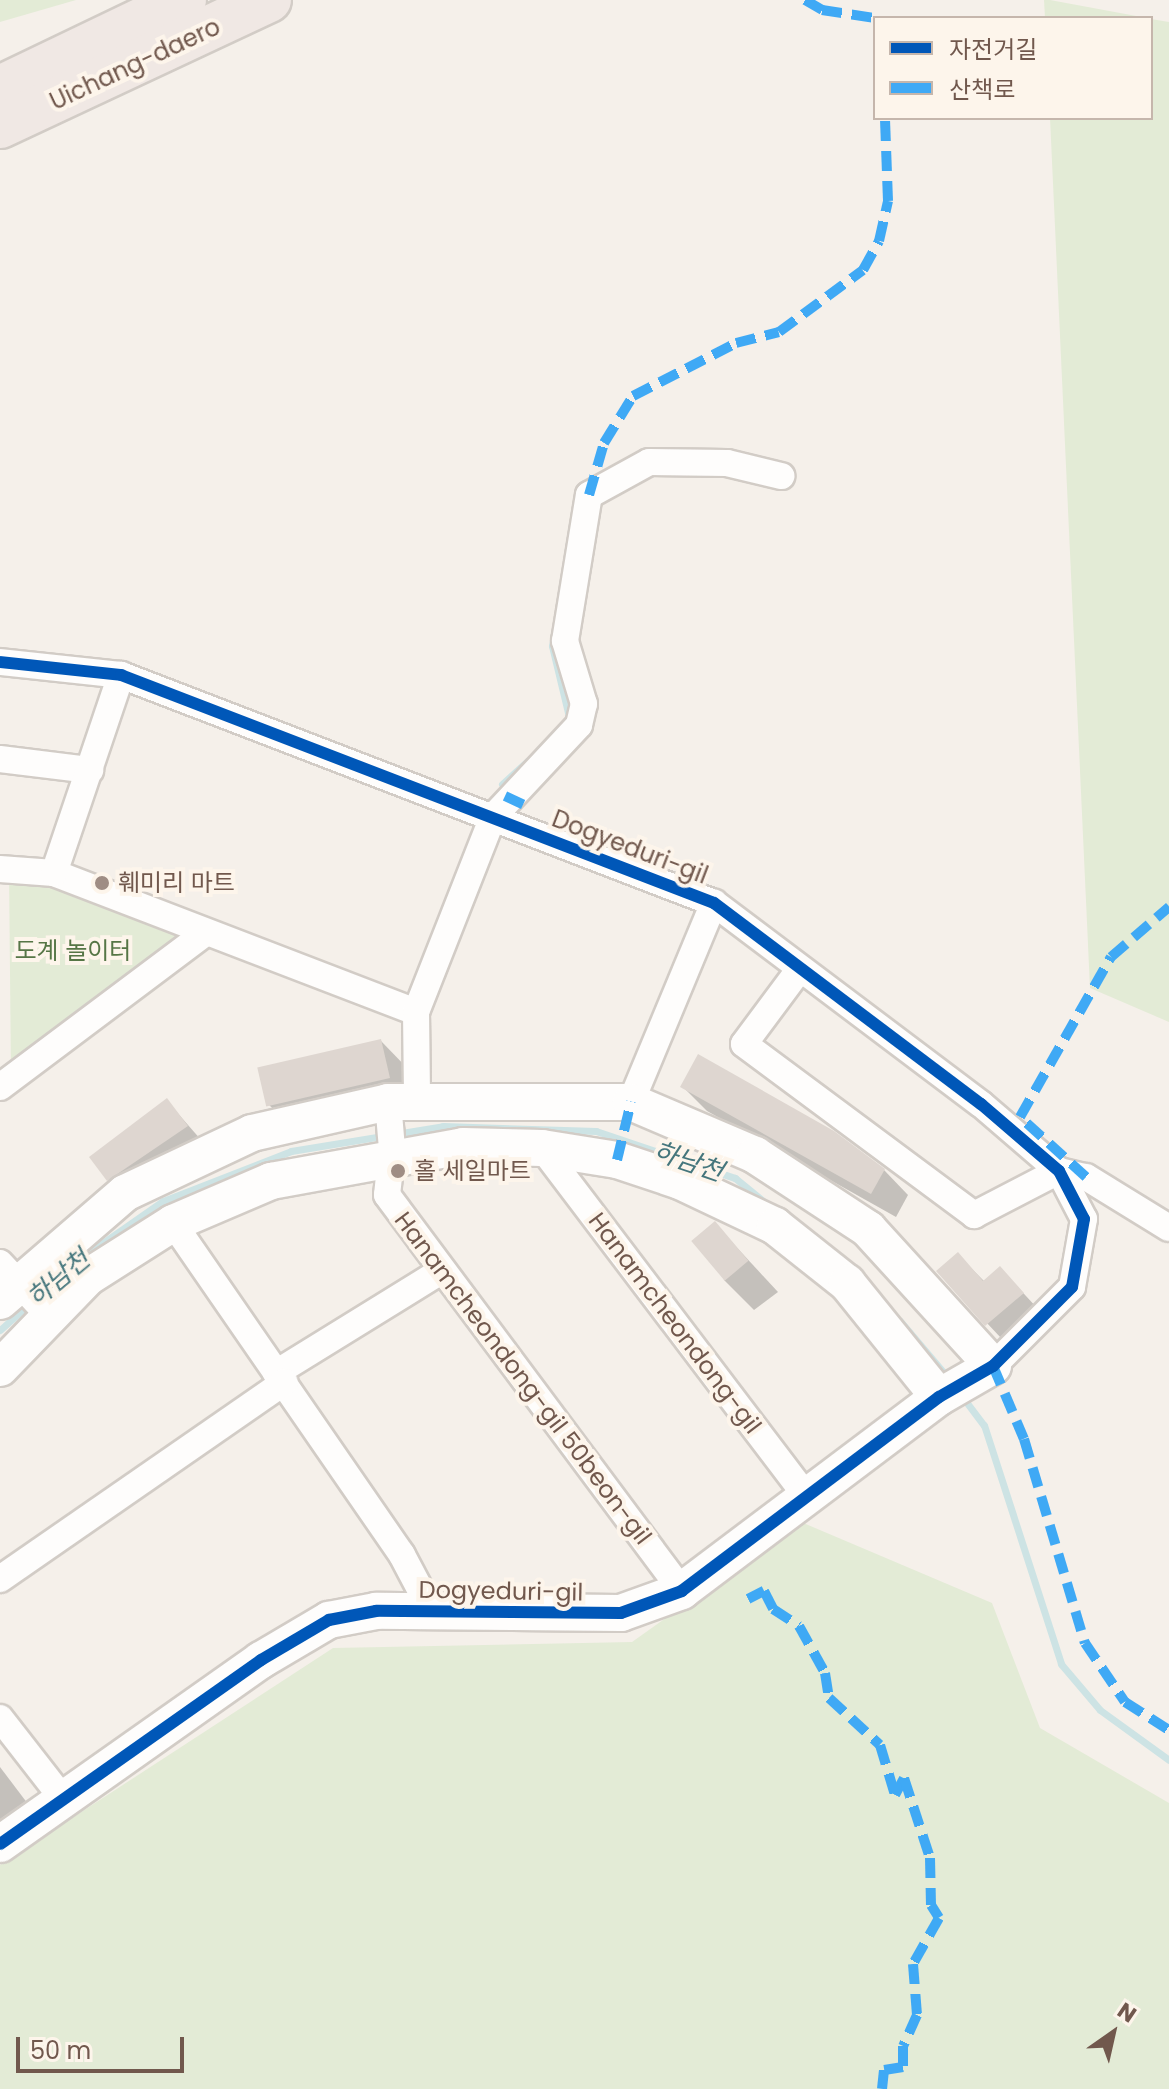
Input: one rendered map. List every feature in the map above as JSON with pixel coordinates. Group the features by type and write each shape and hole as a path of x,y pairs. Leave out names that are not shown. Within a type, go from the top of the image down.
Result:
{"highway":[{"name":"Uichang-daero","path":"0,88 184,0"},
{"name":"Uichang-daero","path":"0,126 269,0"}],"street":[{"path":"0,869 54,873 416,1012 493,817 579,725 584,704 565,641 589,495 649,462 727,463 781,476"},
{"name":"Dogyeduri-gil","path":"0,662 121,675 714,903 799,970 981,1104 1059,1171 1084,1219 1072,1287 985,1371 942,1396 682,1591 621,1613 376,1611 329,1620 261,1660 0,1844"},
{"path":"54,873 121,675"},
{"path":"0,759 90,770"},
{"name":"Dogyeduri-gil","path":"631,1102 714,903"},
{"path":"0,1087 205,933"},
{"path":"799,970 744,1044 974,1215 1059,1171"},
{"name":"Hanamcheondong-gil 50beon-gil","path":"416,1012 398,1107 387,1195 682,1591"},
{"path":"50,1315 11,1284 125,1193 252,1133 398,1107 631,1102 755,1155 868,1229 985,1371"},
{"path":"0,1368 88,1277 173,1223 271,1181 391,1153 463,1146 542,1148 617,1160 680,1181 775,1226 847,1283 942,1396"},
{"name":"Hanamcheondong-gil","path":"542,1148 807,1497"},
{"name":"Dogyeduri-gil","path":"1059,1171 1086,1177 1169,1228"},
{"path":"173,1223 402,1555 432,1612"},
{"path":"0,1579 281,1377 441,1271"},
{"path":"0,1718 63,1799"}],"green space":[{"path":"0,0 76,0 0,22"},
{"path":"1044,0 1136,16 1045,16"},
{"path":"1153,19 1169,22 1169,1022 1090,988 1050,120 1153,120"},
{"name":"도계 놀이터","path":"9,872 200,934 11,1075"},
{"path":"801,1522 992,1603 1040,1728 1169,1803 1169,2089 0,2089 0,1865 333,1648 632,1642"}],"building":[{"path":"381,1039 390,1078 266,1107 257,1068"},
{"path":"698,1054 834,1131 885,1169 871,1194 680,1087"},
{"path":"167,1098 188,1126 107,1181 89,1157"},
{"path":"715,1221 748,1261 725,1281 691,1241"},
{"path":"958,1252 983,1281 1000,1266 1024,1293 985,1326 936,1271"}],"waterway":[{"path":"554,634 552,646 569,717"},
{"path":"502,784 533,756"},
{"name":"하남천","path":"0,1330 78,1260 163,1201 291,1151 443,1126 596,1131 735,1178 768,1205"},
{"name":"하남천","path":"900,1321 949,1379"},
{"name":"하남천","path":"961,1395 984,1425 1061,1664 1100,1710 1169,1760"}],"marked path":[{"path":"805,0 822,10 873,18"},
{"path":"589,495 604,443 633,396 736,343 779,332 863,270 879,241 888,201 885,120"},
{"path":"505,796 526,806"},
{"path":"1086,1177 1020,1117 1111,957 1169,907"},
{"path":"617,1160 631,1102"},
{"path":"993,1366 1024,1439 1085,1643 1125,1702 1169,1730"},
{"path":"748,1599 764,1591 773,1609 799,1626 825,1673 829,1698 880,1745 895,1795 904,1778 930,1858 931,1905 939,1918 913,1964 917,2015 903,2046 903,2067 884,2070 882,2089"}],"cycle path":[{"path":"0,662 121,675 714,903 981,1104 1059,1171 1084,1219 1072,1287 993,1366 939,1397 682,1591 621,1613 376,1611 329,1620 261,1660 0,1844"}],"place":[{"name":"훼미리 마트","path":"102,883"},
{"name":"홀 세일마트","path":"398,1171"}]}
